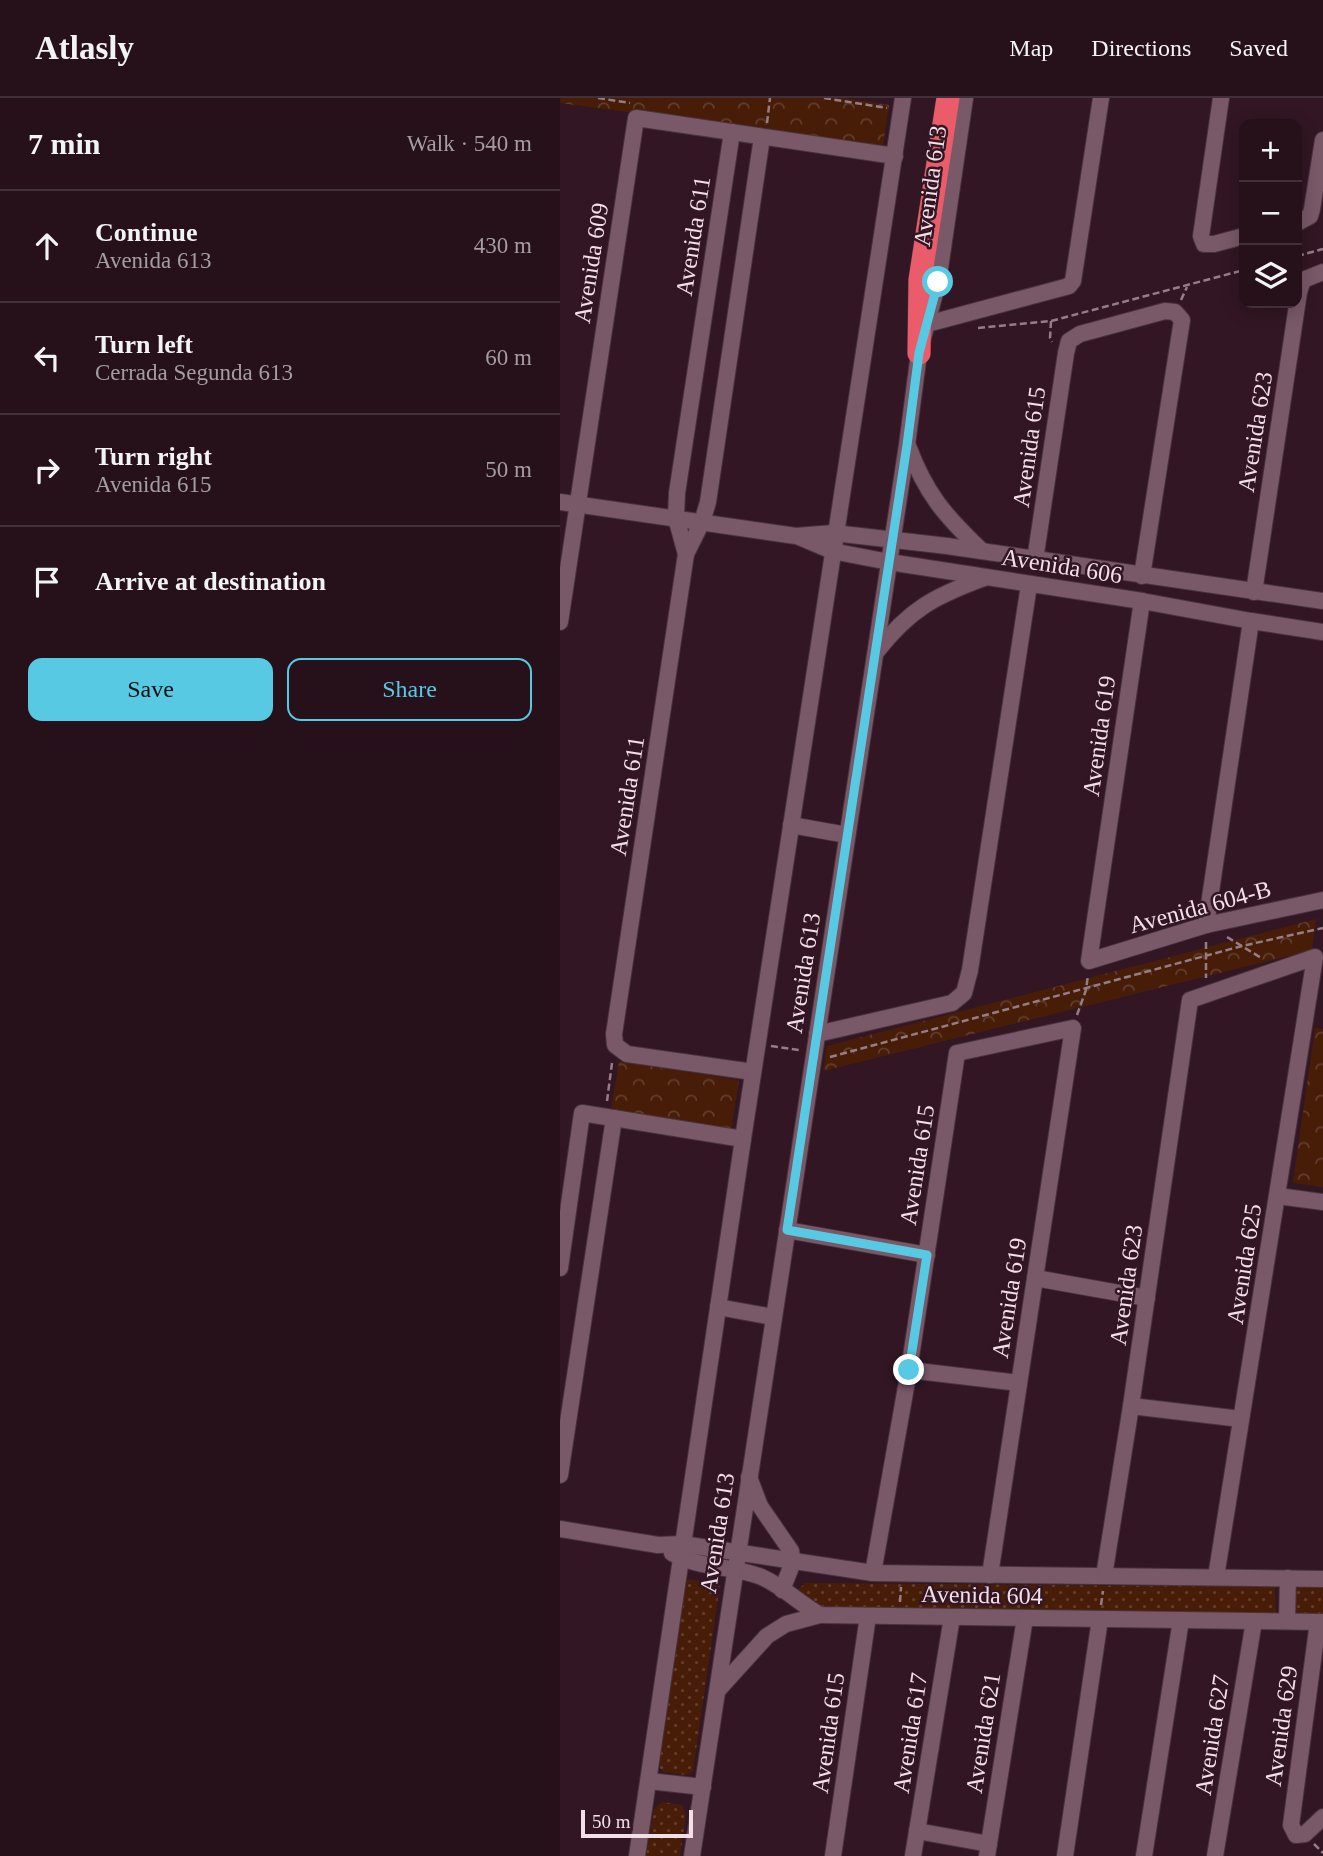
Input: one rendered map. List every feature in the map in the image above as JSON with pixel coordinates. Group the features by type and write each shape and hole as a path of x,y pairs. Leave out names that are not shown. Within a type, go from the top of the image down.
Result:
{"highway":[{"path":"919,353 920,281 948,98"}],"street":[{"name":"Avenida 613","path":"692,1856 876,653 919,353 938,282 965,98"},
{"path":"927,324 1069,286 1073,281 1101,98"},
{"path":"1221,98 1201,236 1204,244 1239,237"},
{"name":"Avenida 613","path":"637,1856 834,533 902,104"},
{"name":"Avenida 609","path":"560,622 636,118 732,132"},
{"path":"732,132 764,130 895,156"},
{"name":"Avenida 611","path":"615,1045 614,1034 686,554 702,522 710,488 764,130"},
{"name":"Avenida 611","path":"686,554 676,519 677,493 732,132"},
{"path":"1303,219 1323,140"},
{"name":"Avenida 623","path":"1254,592 1299,292 1303,280 1323,272"},
{"name":"Avenida 615","path":"1035,561 1069,341 1080,334 1165,311 1175,312 1182,320 1142,576"},
{"path":"907,445 919,476 937,505 982,551"},
{"name":"Avenida 606","path":"560,502 796,536 834,533 962,548 1035,561 1323,601"},
{"name":"Avenida 606","path":"796,536 832,551 889,562 1323,632"},
{"path":"959,573 962,548"},
{"path":"876,653 915,610 935,598 987,577"},
{"path":"817,1034 951,1003 964,993 970,970 1029,584"},
{"name":"Avenida 619","path":"1089,961 1142,601"},
{"path":"1206,925 1251,621"},
{"path":"791,825 847,835"},
{"name":"Avenida 604-B","path":"1089,961 1206,925 1323,900"},
{"name":"Avenida 625","path":"1216,1577 1278,1196 1316,998 1315,957 1280,969"},
{"path":"1206,995 1280,969"},
{"name":"Avenida 623","path":"1104,1576 1190,1000 1206,995"},
{"name":"Avenida 615","path":"873,1573 909,1370 957,1054 1073,1028"},
{"name":"Avenida 619","path":"990,1575 1073,1028"},
{"path":"615,1045 627,1054 753,1072"},
{"path":"560,1268 582,1113 743,1139"},
{"path":"560,1475 609,1117"},
{"path":"1278,1196 1323,1202"},
{"path":"787,1230 927,1255"},
{"path":"1035,1278 1147,1298"},
{"path":"718,1307 773,1317"},
{"path":"909,1370 1019,1383"},
{"path":"1131,1406 1241,1419"},
{"path":"749,1476 760,1506 791,1551 793,1562 782,1590"},
{"name":"Avenida 604","path":"560,1529 658,1545 765,1578 820,1615 1321,1622"},
{"name":"Avenida 604","path":"681,1551 737,1552 873,1573 1323,1579"},
{"path":"1287,1621 1288,1578"},
{"path":"717,1692 767,1636 786,1624 820,1615"},
{"name":"Avenida 615","path":"833,1856 868,1616"},
{"name":"Avenida 617","path":"913,1856 952,1617"},
{"name":"Avenida 621","path":"988,1850 1025,1618"},
{"path":"1065,1856 1100,1619"},
{"path":"1144,1856 1181,1620"},
{"name":"Avenida 627","path":"1215,1856 1254,1621"},
{"name":"Avenida 629","path":"1321,1622 1291,1825 1296,1835 1305,1834 1323,1817"},
{"path":"649,1781 703,1787"},
{"path":"917,1831 988,1850"}],"path":[{"path":"764,130 770,98"},
{"path":"824,98 902,104"},
{"path":"1302,255 1323,249"},
{"path":"974,327 1051,321 1239,271"},
{"path":"1206,925 1280,969"},
{"path":"1206,925 1206,995"},
{"path":"757,1043 833,1057 1206,958 1242,946 1323,928"},
{"path":"1073,1028 1086,990 1089,961"},
{"path":"609,1117 615,1045"},
{"path":"900,1616 901,1574"},
{"path":"1100,1619 1104,1576"}],"green space":[{"path":"560,98 844,98 889,105 883,146 560,103"},
{"path":"1316,919 1312,950 823,1071 827,1046"},
{"path":"1315,1028 1323,1029 1323,1187 1293,1183"},
{"path":"619,1061 739,1080 731,1131 611,1111"},
{"path":"687,1579 720,1584 693,1771 687,1775 663,1772 659,1767"},
{"path":"805,1583 1275,1587 1276,1614 817,1609 796,1592"},
{"path":"1294,1587 1323,1588 1323,1615 1294,1615"},
{"path":"662,1802 682,1805 686,1815 680,1856 646,1856 654,1809"}],"route":[{"path":"909,1370 927,1255 787,1230 876,653 919,353 938,282"}]}
